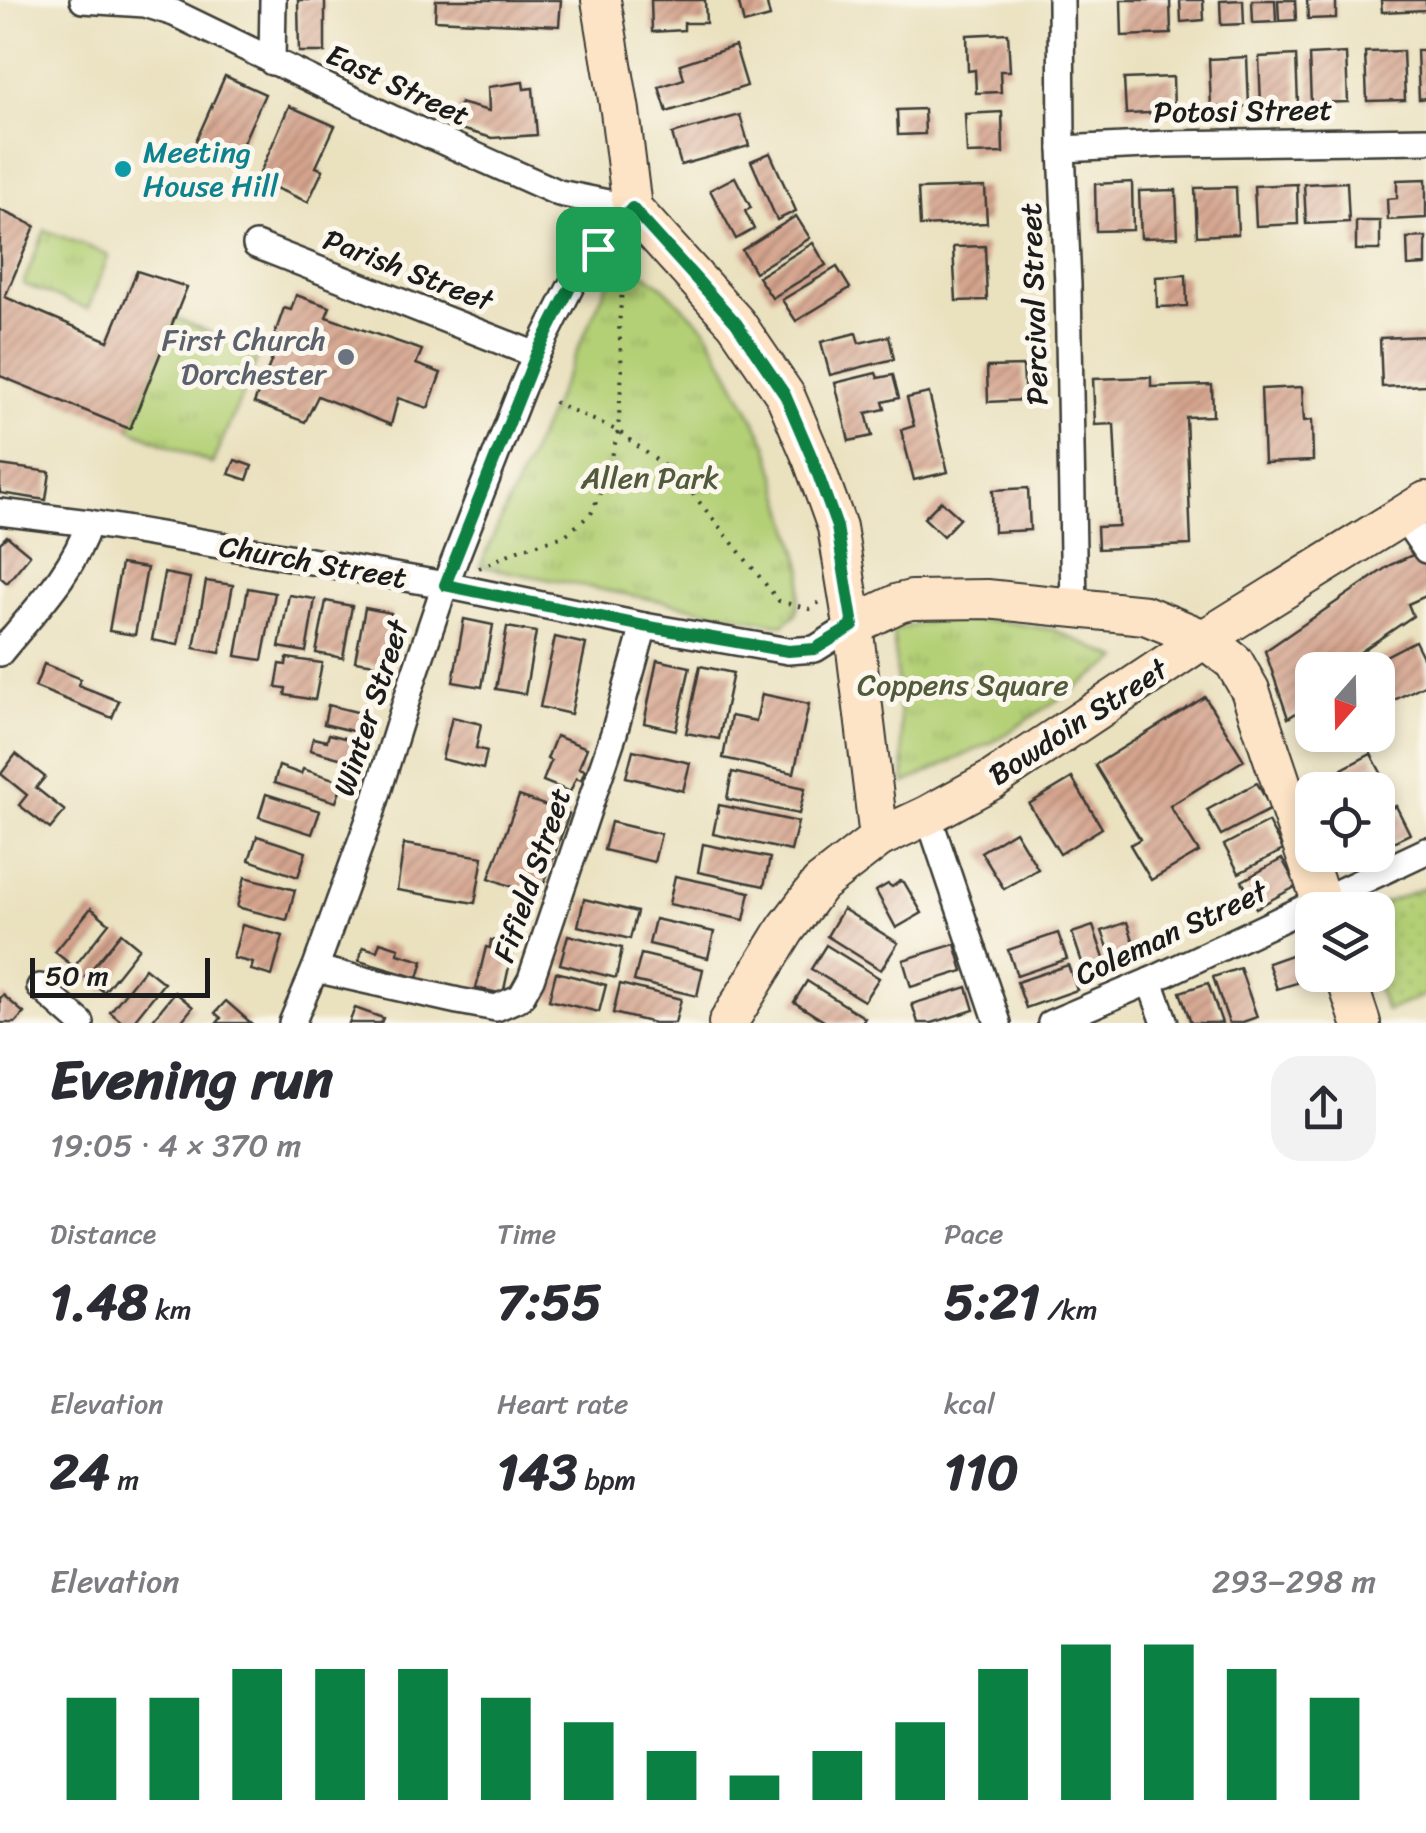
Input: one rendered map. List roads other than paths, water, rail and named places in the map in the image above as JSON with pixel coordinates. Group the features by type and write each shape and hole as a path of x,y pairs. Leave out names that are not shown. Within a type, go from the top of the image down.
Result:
{"main road":[{"path":"601,0 632,208 736,323 785,395 837,527 879,838"},
{"name":"Bowdoin Street","path":"728,1023 786,929 820,884 879,838 992,780 1204,639 1414,508"},
{"name":"Church Street","path":"853,626 898,602 987,599 1145,615 1204,639"},
{"path":"1204,639 1234,662 1250,690 1319,892"},
{"path":"1351,992 1361,1023"}],"street":[{"name":"East Street","path":"83,0 145,4 174,13 392,119 559,193 632,208"},
{"path":"272,62 273,0"},
{"name":"Percival Street","path":"1062,0 1074,607"},
{"name":"Potosi Street","path":"1062,148 1426,140"},
{"name":"Winter Street","path":"292,1023 316,969 372,814 445,585 536,355 578,272 632,208"},
{"name":"Parish Street","path":"256,245 536,355"},
{"path":"1414,508 1426,550"},
{"name":"Church Street","path":"0,512 89,523 445,585 788,651 815,649 853,626"},
{"path":"0,653 69,566 89,523"},
{"name":"Fifield Street","path":"316,969 496,1008 521,998 532,980 614,733 644,626"},
{"path":"928,815 998,1023"},
{"name":"Coleman Street","path":"1348,892 1426,851"},
{"name":"Coleman Street","path":"1051,1023 1295,917"},
{"path":"1150,981 1165,1023"},
{"path":"40,987 81,1023"}],"place":[{"name":"Meeting House Hill","path":"123,169"},
{"name":"First Church Dorchester","path":"346,357"}],"park label":[{"name":"Allen Park","path":"650,478"},
{"name":"Coppens Square","path":"963,685"}]}
